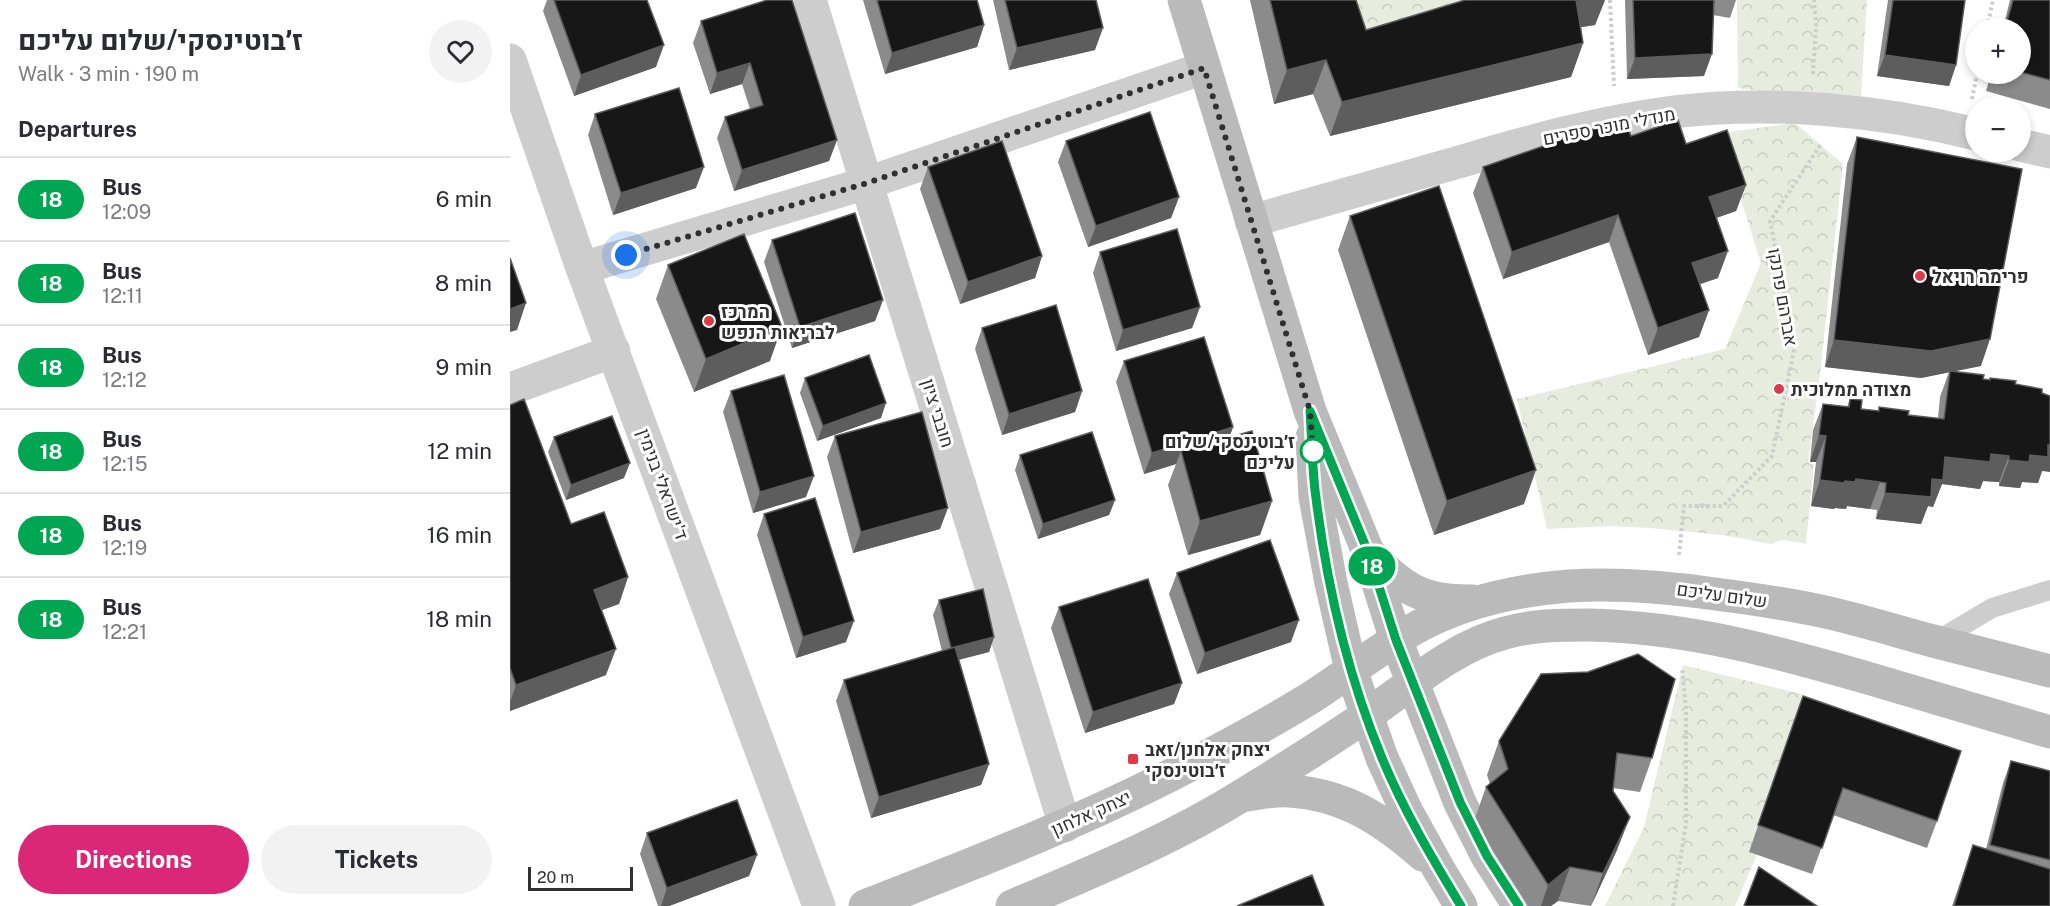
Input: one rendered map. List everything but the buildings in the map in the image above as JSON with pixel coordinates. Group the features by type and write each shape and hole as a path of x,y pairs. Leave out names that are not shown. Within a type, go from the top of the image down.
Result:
{"street":[{"name":"חובבי ציון","path":"810,0 1065,826"},
{"path":"1184,0 1310,411 1368,552 1396,640 1460,802 1487,856 1518,906"},
{"name":"ד'ישראלי בנימין","path":"510,60 582,268 819,906"},
{"path":"582,268 867,183 1204,68"},
{"name":"מנדלי מוכר ספרים","path":"1251,221 1559,133 1684,111 1725,108 1843,110 1965,132"},
{"path":"2031,148 2050,152"},
{"path":"510,389 614,351"},
{"path":"1310,411 1315,497 1331,583 1351,670 1382,758 1401,799 1461,906"},
{"path":"1368,552 1396,580 1412,591 1443,600 1484,601"},
{"name":"שלום עליכם","path":"1396,640 1454,610 1484,601 1566,586 1617,584 1676,588 1813,609 2050,671"},
{"path":"1012,906 1093,872 1160,840 1243,795 1478,642 1505,632 1534,627 1622,626 1678,632 1784,654 2050,732"},
{"name":"יצחק אלחנן","path":"865,906 1065,826 1154,785 1243,738 1396,640"},
{"path":"1243,795 1287,791 1324,795 1360,809 1379,820 1397,832 1438,868"}],"lane":[{"path":"1935,642 1992,608 2050,590"}],"path":[{"path":"1610,0 1616,122"},
{"path":"1811,108 1816,26 1814,0"},
{"path":"1989,18 1993,0"},
{"name":"אברהם פרנקו","path":"1676,588 1684,506 1724,506 1772,456 1795,346 1770,221 1843,110"},
{"path":"1673,906 1686,823 1686,710 1678,632"}],"green space":[{"path":"1345,0 1508,0 1359,46"},
{"path":"1737,0 1867,0 1861,96 1783,94 1738,88"},
{"path":"1795,123 1843,164 1808,463 1814,464 1806,544 1783,540 1771,544 1722,535 1650,528 1611,526 1547,529 1517,399 1725,349 1761,263 1720,133"},
{"path":"1683,665 1802,694 1761,845 1735,906 1605,906 1644,827"}],"bus line":[{"name":"18","path":"1461,906 1406,810 1382,758 1351,670 1331,583 1315,497 1310,411 1368,552 1396,640 1460,802 1487,856 1519,906"}],"place":[{"name":"פרימה רויאל","path":"1920,276"},
{"name":"המרכז לבריאות הנפש","path":"709,321"},
{"name":"מצודה ממלוכית","path":"1779,389"},
{"name":"ז׳בוטינסקי/שלום עליכם","path":"1313,451"},
{"name":"יצחק אלחנן/זאב ז׳בוטינסקי","path":"1133,759"}],"route":[{"path":"626,255 867,183 1204,68 1310,411 1313,454 1313,451"}]}
